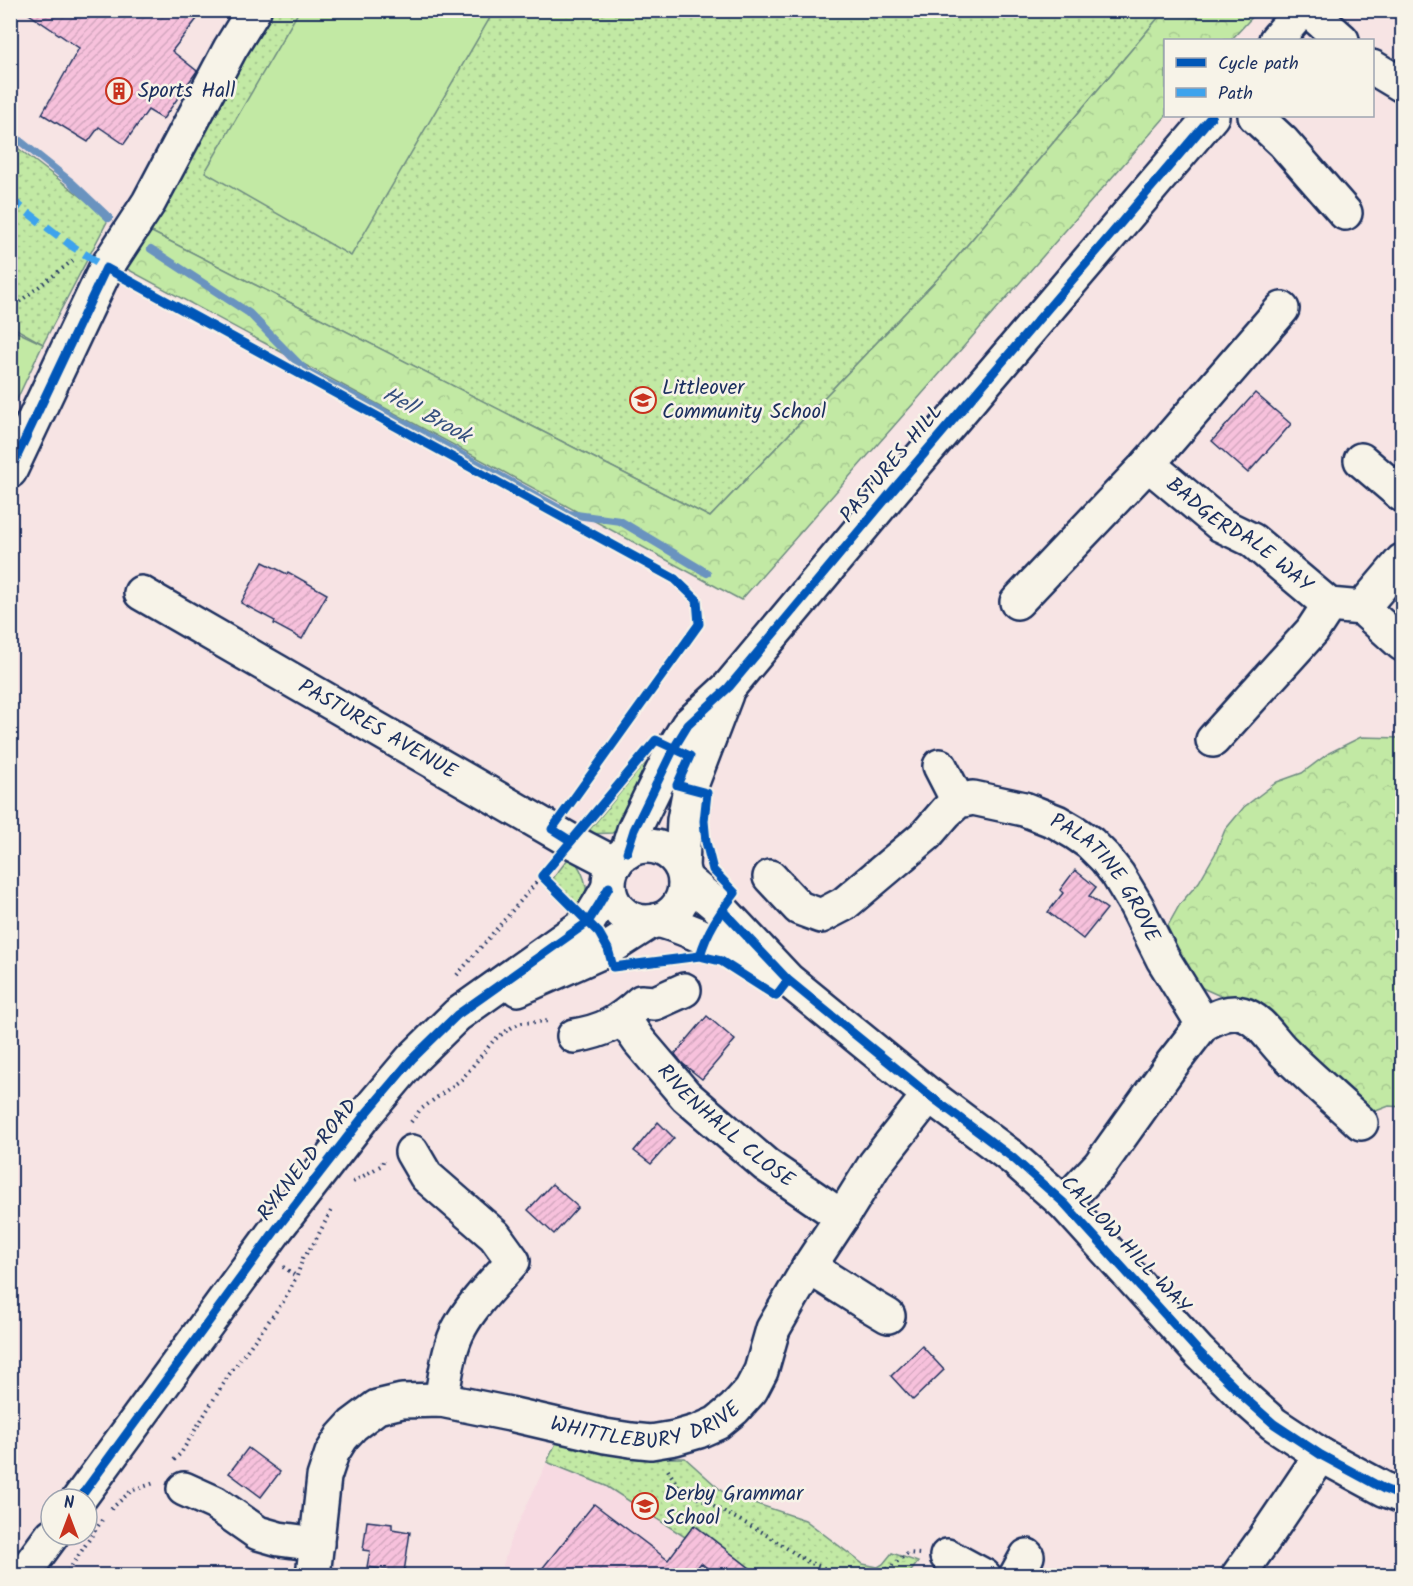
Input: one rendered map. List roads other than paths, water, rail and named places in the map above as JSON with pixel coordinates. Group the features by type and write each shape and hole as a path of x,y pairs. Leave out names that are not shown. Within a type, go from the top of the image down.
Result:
{"street":[{"path":"10,471 106,268 149,202 230,49 254,10"},
{"path":"1277,39 1302,10"},
{"path":"1308,10 1341,39"},
{"path":"1374,69 1402,85"},
{"name":"PASTURES HILL","path":"617,867 674,748 688,725 729,687 909,470 1211,117"},
{"path":"1256,117 1283,142 1345,213"},
{"name":"BADGERDALE WAY","path":"1017,602 1148,464 1282,309"},
{"path":"1362,460 1401,494"},
{"name":"BADGERDALE WAY","path":"1148,464 1221,525 1252,540 1321,618 1362,608"},
{"path":"1402,561 1362,608 1402,644"},
{"name":"PASTURES AVENUE","path":"141,593 617,867"},
{"path":"1213,740 1321,618"},
{"name":"PASTURES HILL","path":"683,874 684,820 690,788 729,687"},
{"path":"770,877 800,908 821,916 844,904 926,835 958,801 940,766"},
{"name":"PALATINE GROVE","path":"958,801 973,798 1024,809 1057,822 1090,843 1118,875 1163,959 1203,1024"},
{"path":"650,846 662,849 673,856 683,874 683,896 677,907 669,915 654,921 637,921 628,917 615,904 617,867 638,847 650,846"},
{"name":"RYKNELD ROAD","path":"88,1487 272,1235 363,1117 412,1059 457,1015 588,922 617,867"},
{"name":"CALLOW HILL WAY","path":"683,874 722,910 788,980 929,1095 1013,1158 1064,1203 1221,1374 1274,1424 1321,1455 1366,1480 1402,1496"},
{"name":"RYKNELD ROAD","path":"457,1015 608,949 654,921"},
{"name":"CALLOW HILL WAY","path":"654,921 677,925 788,980"},
{"name":"RIVENHALL CLOSE","path":"684,990 608,1022 639,1041 686,1096 766,1165 842,1217"},
{"path":"1064,1203 1100,1166 1203,1024 1229,1013 1241,1014 1253,1019 1283,1052 1361,1123"},
{"name":"WHITTLEBURY DRIVE","path":"315,1560 324,1477 332,1454 342,1437 353,1425 378,1407 402,1401 441,1400 510,1413 605,1436 651,1442 675,1438 717,1423 751,1390 761,1371 773,1329 809,1267 875,1164 929,1095"},
{"path":"403,1143 426,1176 495,1236 513,1261 469,1313 459,1329 446,1371 441,1400"},
{"path":"809,1267 888,1316"},
{"path":"1238,1575 1321,1455"},
{"path":"173,1480 215,1503 258,1533 279,1539 315,1560"},
{"path":"22,1575 43,1547"},
{"path":"947,1556 984,1575"}],"waterway":[{"name":"Hell Brook","path":"10,133 71,182 109,218"},
{"name":"Hell Brook","path":"151,249 249,313 307,372 569,514 620,521 707,573"}],"place":[{"name":"Sports Hall","path":"119,91"},
{"name":"Littleover Community School","path":"643,400"},
{"name":"Derby Grammar School","path":"645,1506"}]}
